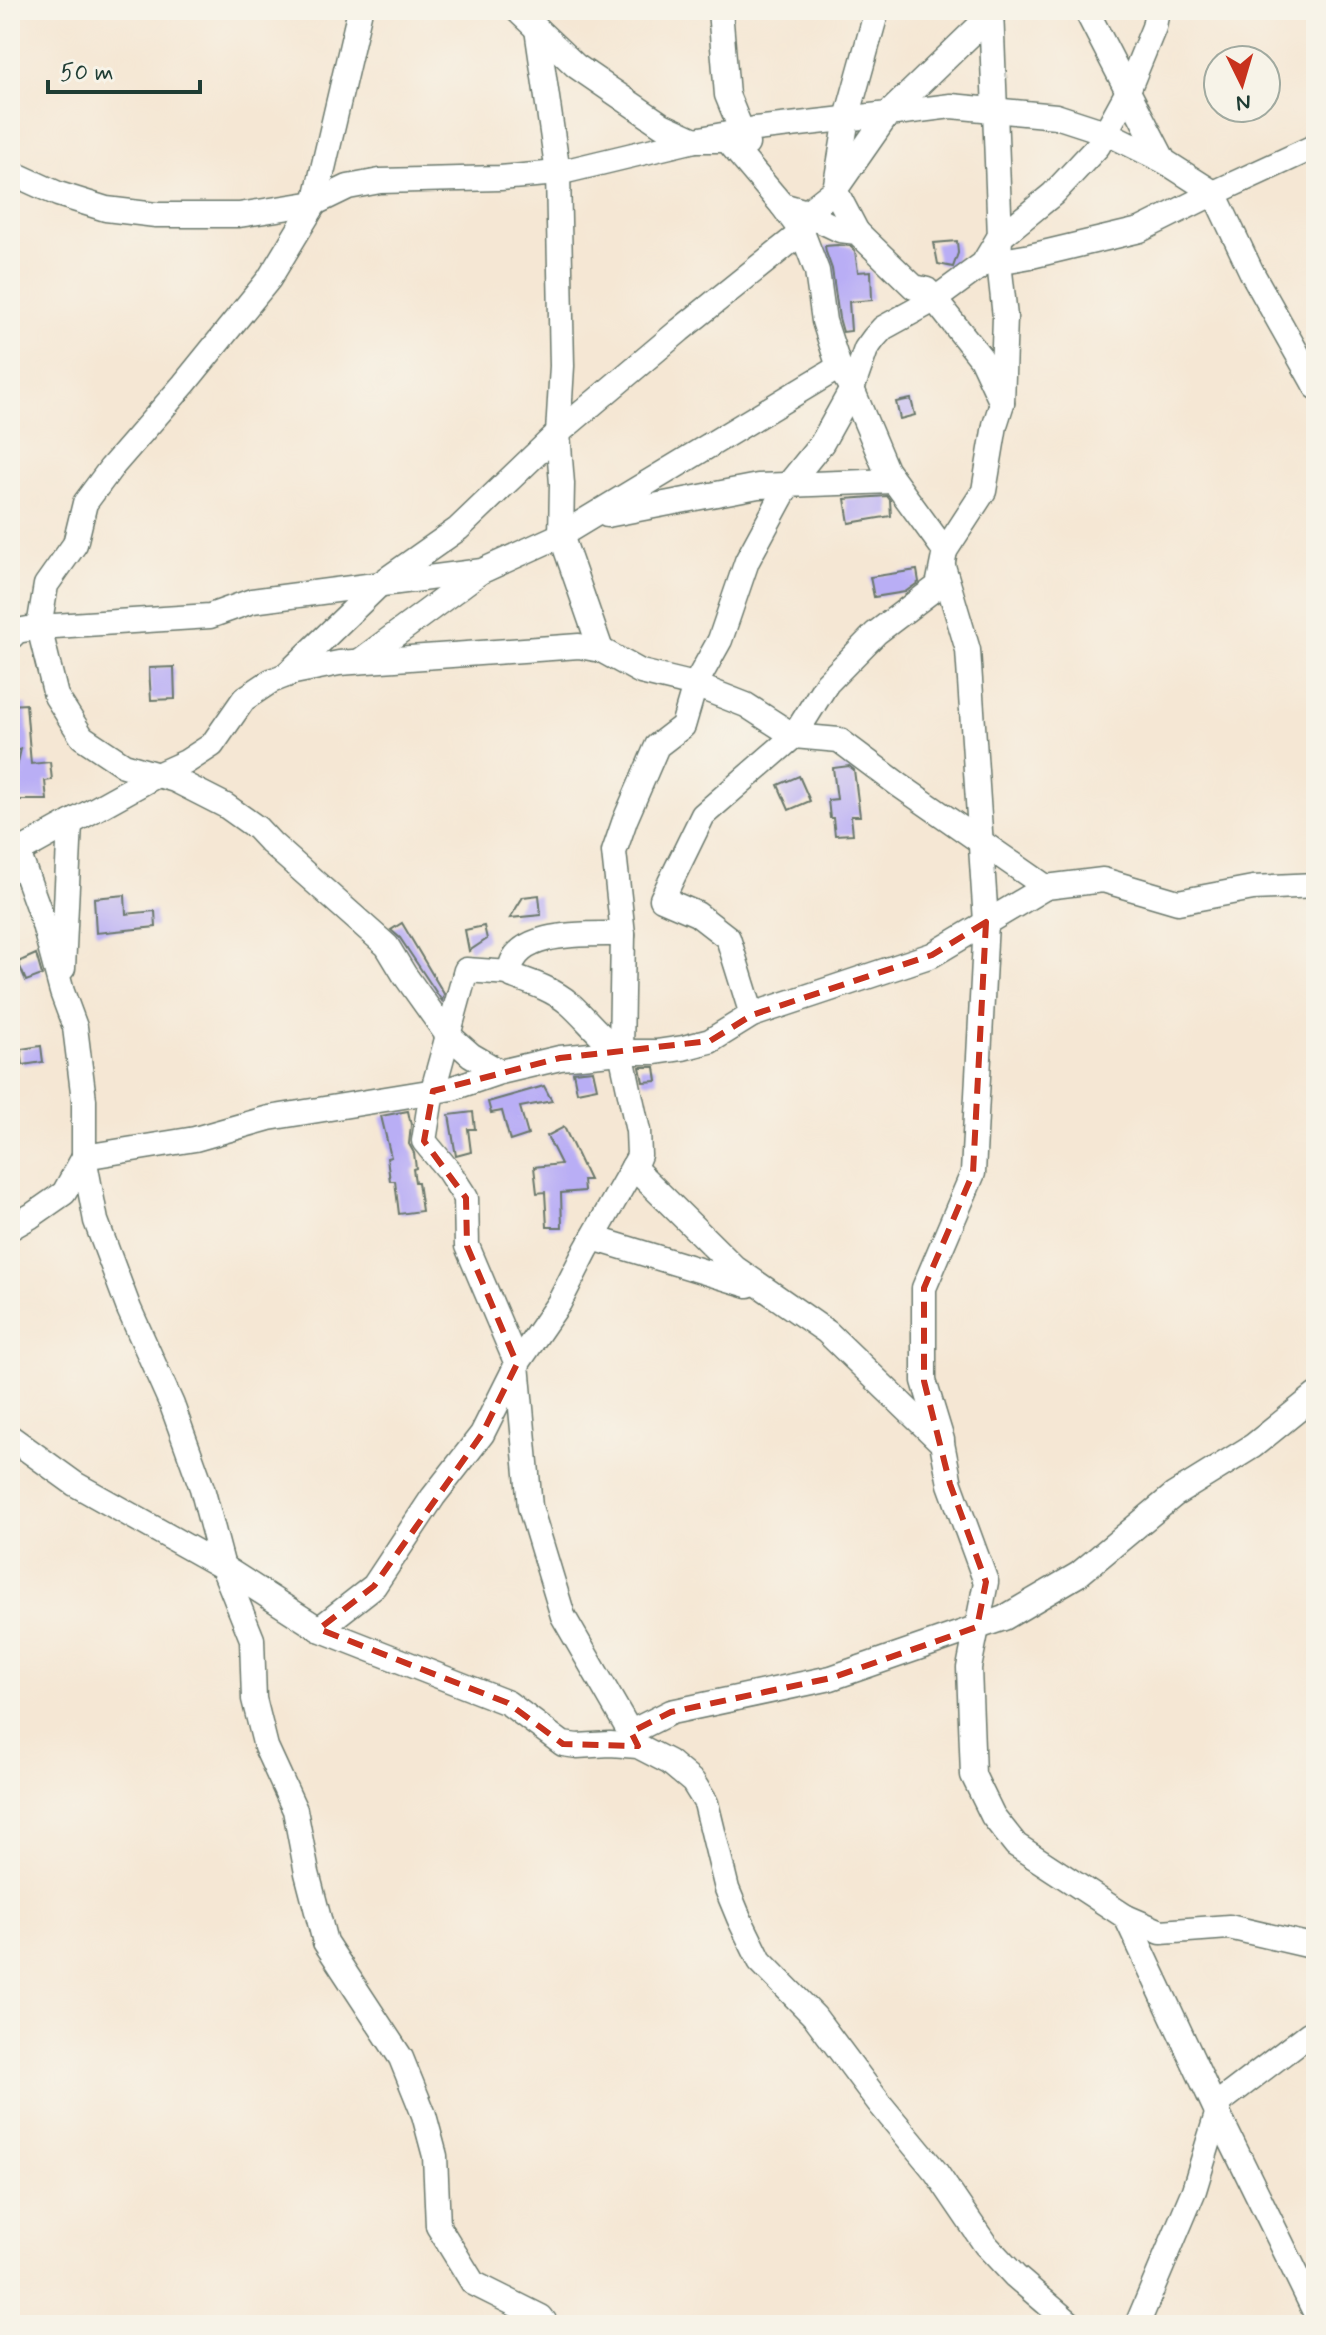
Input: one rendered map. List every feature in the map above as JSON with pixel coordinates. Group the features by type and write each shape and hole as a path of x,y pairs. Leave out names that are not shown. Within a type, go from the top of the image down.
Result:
{"street":[{"path":"360,10 315,203 269,279 85,503 75,544 46,585 39,627 56,696 82,737 124,765 175,780 226,806 260,830 387,946 448,1035 471,1055 500,1072"},
{"path":"517,10 576,66 662,125 695,140 727,140 782,205 804,222 817,271 824,321 839,367 893,481 944,557 968,650 986,922 973,1173 924,1288 924,1381 950,1484 986,1582 969,1668 973,1775 993,1816 1016,1845 1126,1917 1161,1932 1229,1927 1316,1947"},
{"path":"720,10 727,95 764,183"},
{"path":"877,10 847,118 835,190 857,232 905,280 914,287 927,290 953,321 981,358 1002,403"},
{"path":"1086,10 1164,161"},
{"path":"1000,237 1053,194 1098,146 1127,93 1154,27 1157,10"},
{"path":"752,1015 728,938 697,914 662,899 703,815 794,736 827,683 876,633 938,586 944,557 984,491 995,425 1002,403 1005,317 991,263 1000,237 993,12"},
{"path":"285,676 380,584 458,529 558,433 804,222 835,190 888,114 993,12"},
{"path":"537,29 558,173 562,366 558,433 562,484 561,535 601,650"},
{"path":"10,172 58,194 106,209 156,215 239,215 315,203 348,187 380,181 558,173 742,131 847,118 951,106 1056,116 1105,132 1164,161 1214,193 1252,273 1316,387"},
{"path":"319,1629 374,1586 433,1497 482,1434 517,1364 559,1303 639,1155 638,1131 621,1052 623,934 614,852 657,746 683,726 695,685 720,640 747,561 788,485 822,443 852,389 866,349 883,328 991,263 1140,230 1316,146"},
{"path":"804,222 815,218 840,230 857,232"},
{"path":"360,661 482,571 561,535 839,367"},
{"path":"589,518 758,486 893,481"},
{"path":"10,638 17,631 39,627 210,616 252,601 482,571"},
{"path":"547,2325 541,2317 473,2283 438,2226 435,2156 424,2115 401,2058 325,1942 295,1810 266,1747 254,1699 252,1639 223,1567 202,1488 172,1405 129,1309 96,1221 84,1157 84,1100 75,1027 43,921 14,858 70,823 212,745 244,699 271,681 339,663 570,646 601,650 641,672 695,685 746,705 794,736 839,740 1046,887"},
{"path":"62,992 70,823"},
{"path":"84,1157 195,1139 269,1118 453,1088 500,1072 560,1058 656,1052 710,1041 752,1015 932,955 1046,887 1103,880 1178,902 1253,888 1316,885"},
{"path":"510,973 510,965 523,947 534,942 562,936 623,934"},
{"path":"621,1052 600,1036 569,1003 544,987 510,973 466,970 433,1091 424,1141 466,1198 467,1246 517,1364 530,1507 563,1616 634,1739 693,1782 706,1803 727,1889 760,1961 815,2017 936,2172 985,2244 1015,2276 1072,2325"},
{"path":"10,1228 64,1193 84,1157"},
{"path":"633,1167 735,1268 827,1332 942,1443"},
{"path":"593,1238 770,1292"},
{"path":"10,1437 75,1484 223,1567 319,1629 508,1703 563,1744 577,1746 634,1739 671,1712 831,1678 1004,1618 1079,1574 1174,1495 1253,1446 1316,1395"},
{"path":"1126,1917 1316,2314"},
{"path":"1137,2325 1194,2190 1221,2101 1309,2034 1316,2032"}],"highlighted area":[{"path":"986,922 973,1173 924,1288 924,1381 950,1484 986,1582 977,1627 831,1678 671,1712 631,1732 638,1746 563,1744 508,1703 319,1629 374,1586 482,1434 517,1364 467,1246 466,1198 424,1141 433,1091 560,1058 710,1041 752,1015 932,955"}],"building":[{"path":"957,241 958,253 953,267 938,264 934,243"},
{"path":"825,246 850,246 855,251 858,272 871,271 872,300 849,302 851,331 843,332"},
{"path":"911,399 915,415 900,419 896,402"},
{"path":"887,496 891,516 849,523 845,499"},
{"path":"917,570 919,582 905,592 874,597 870,577"},
{"path":"174,667 175,699 151,700 149,668"},
{"path":"26,704 31,764 50,762 52,780 45,781 47,800 15,800 13,784 21,749 10,753 10,705"},
{"path":"849,766 854,770 860,816 851,816 853,834 835,835 828,800 837,799 833,768"},
{"path":"799,776 810,801 789,810 778,785"},
{"path":"125,895 126,914 155,911 156,927 96,933 94,898"},
{"path":"539,895 541,915 510,918 523,897"},
{"path":"402,923 444,994 442,1001 400,938 391,930"},
{"path":"484,926 487,939 469,951 465,930"},
{"path":"36,954 42,975 26,981 18,962"},
{"path":"41,1046 43,1062 23,1065 21,1049"},
{"path":"640,1067 655,1067 657,1081 643,1082"},
{"path":"593,1070 597,1088 577,1092 573,1072"},
{"path":"544,1086 552,1101 520,1107 528,1135 510,1141 502,1111 491,1113 488,1102"},
{"path":"408,1111 411,1125 409,1144 414,1153 416,1168 413,1169 422,1211 399,1214 395,1181 390,1181 387,1158 391,1157 381,1116"},
{"path":"473,1112 475,1129 468,1129 471,1152 456,1156 449,1115"},
{"path":"564,1127 589,1180 583,1180 584,1191 561,1193 562,1227 547,1227 545,1192 537,1193 534,1167 561,1164 547,1136"}]}
